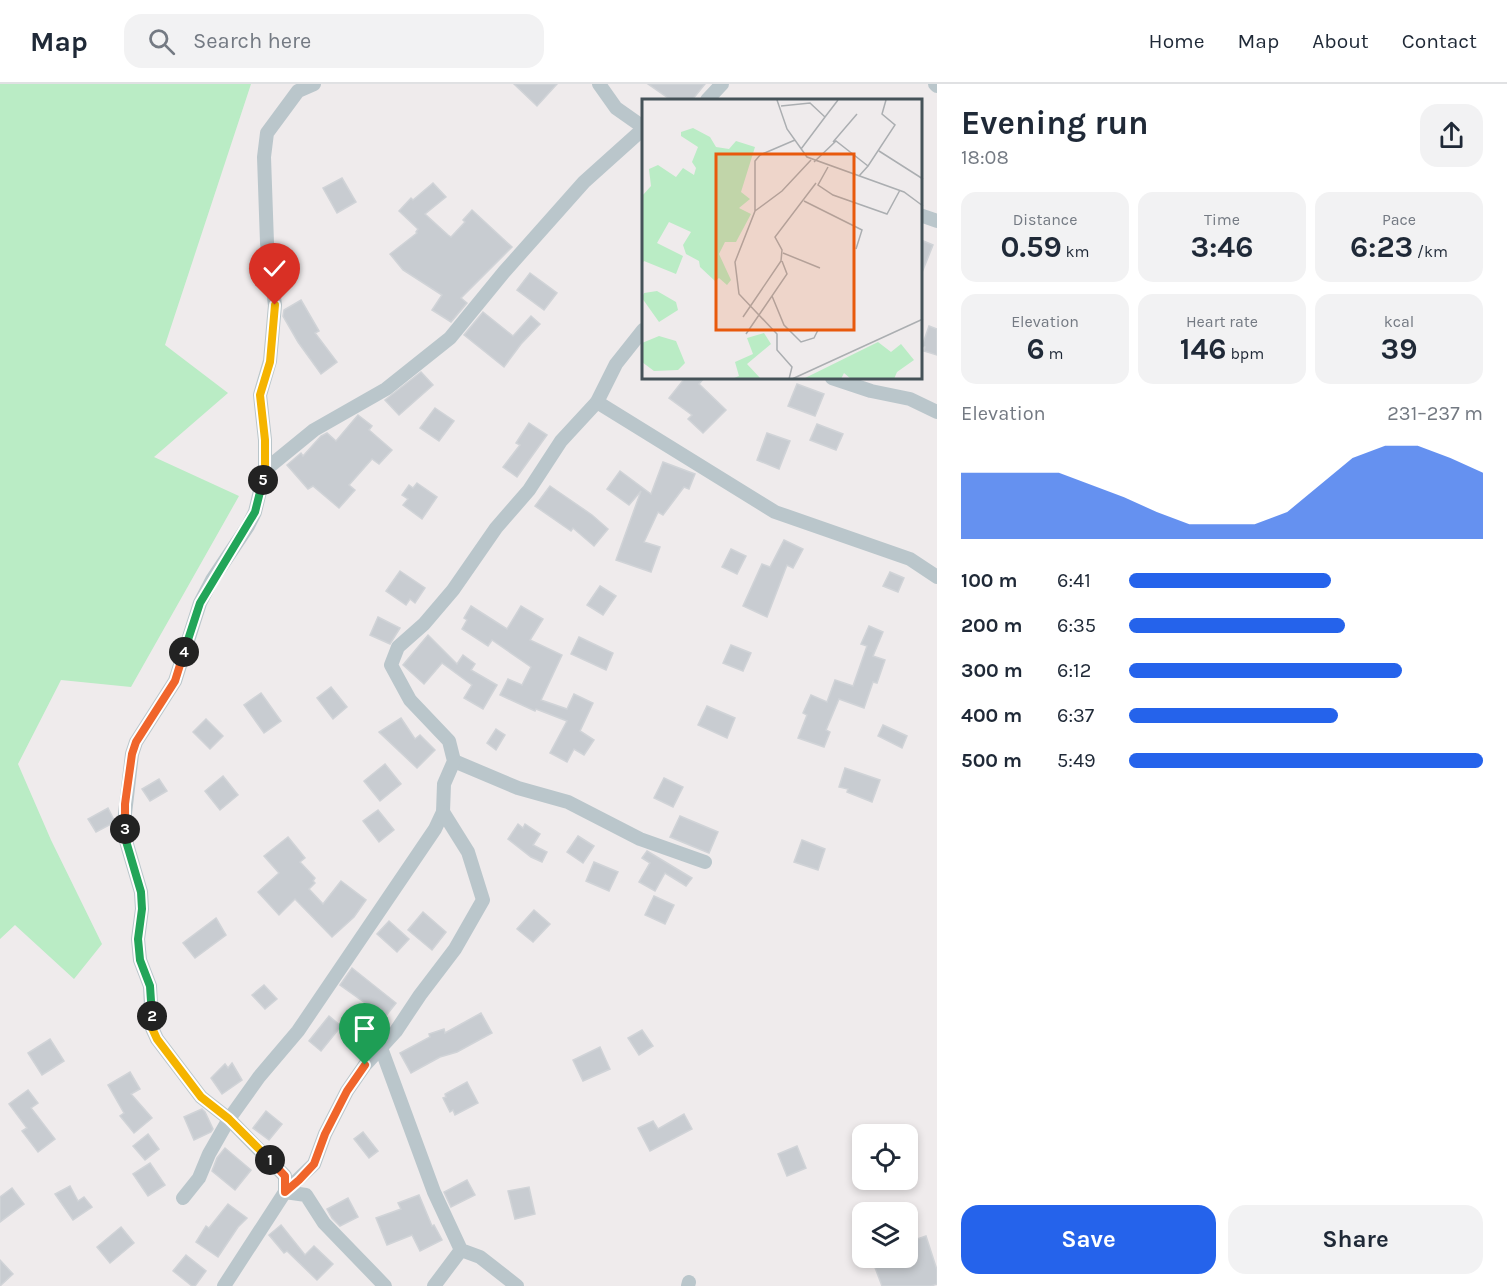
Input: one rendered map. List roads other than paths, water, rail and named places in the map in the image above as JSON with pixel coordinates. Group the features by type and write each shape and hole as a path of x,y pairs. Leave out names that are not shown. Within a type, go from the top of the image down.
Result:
{"street":[{"path":"285,1192 285,1176 229,1119 201,1097 157,1039 152,1028 150,986 140,960 138,939 142,909 141,892 126,841 125,813 132,754 136,742 175,681 200,603 255,512 265,470 265,440 260,395 270,362 275,305 267,243 264,157 267,133 298,91 314,84"},
{"path":"599,84 616,108 642,127"},
{"path":"708,99 722,84"},
{"path":"265,470 314,430 386,389 450,338 504,272 584,182 642,129"},
{"path":"922,215 937,221"},
{"path":"183,1198 199,1178 209,1154 229,1119 298,1031 435,829 443,812 444,784 453,761 449,741 410,700 392,665 398,647 424,624 453,590 496,528 530,490 561,441 597,402 616,364 642,331"},
{"path":"838,380 871,391 910,399 937,412"},
{"path":"597,402 776,512 910,559 937,577"},
{"path":"453,761 518,788 568,802 640,839 705,862"},
{"path":"224,1286 285,1192 314,1164 325,1134 347,1091 365,1065 396,1032 420,995 455,949 483,900 468,852 443,812"},
{"path":"381,1048 434,1192 461,1250 480,1257 517,1286"},
{"path":"285,1192 306,1195 324,1223 385,1286"},
{"path":"434,1286 461,1250"}]}
